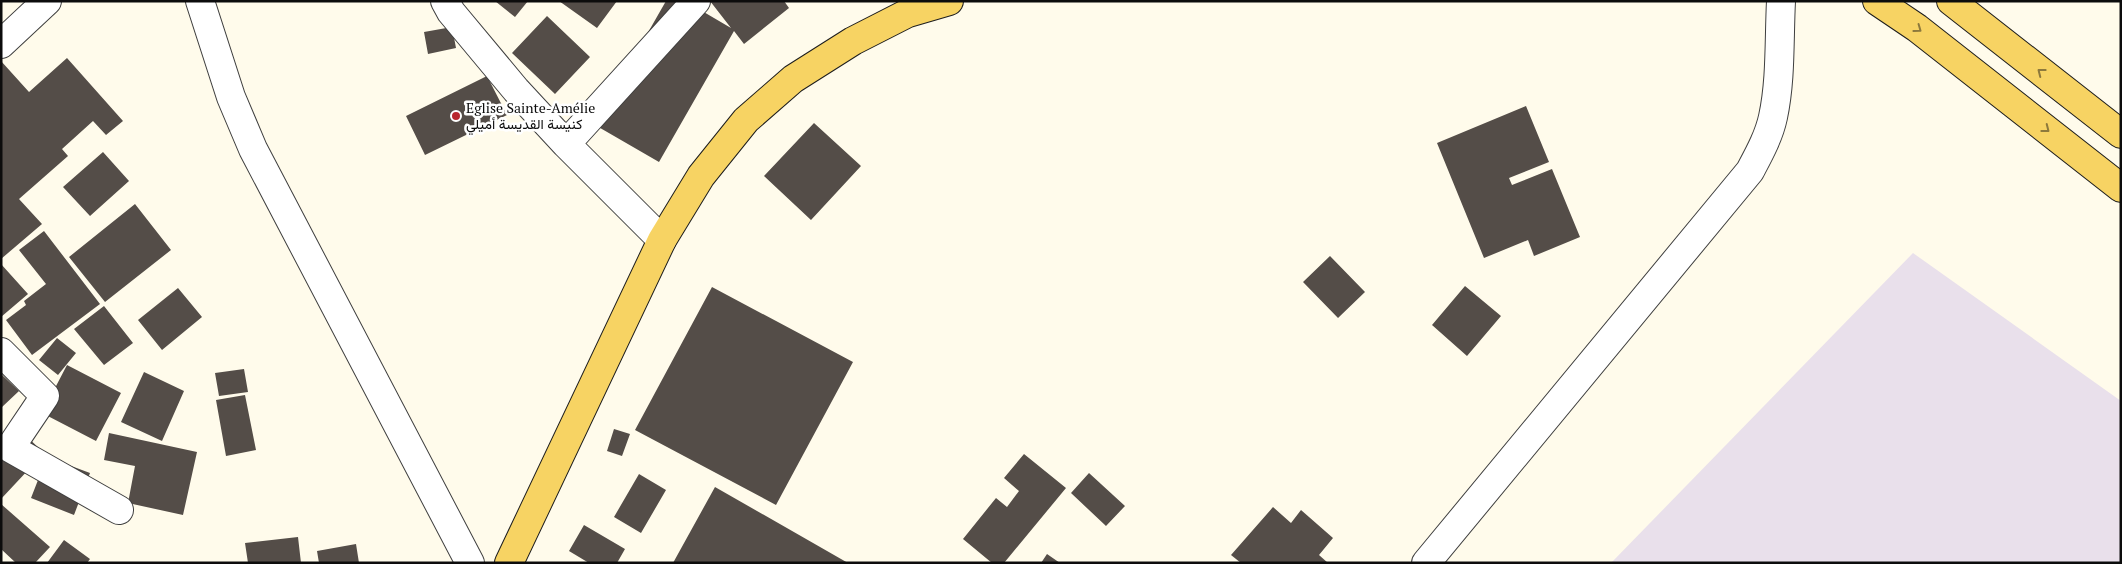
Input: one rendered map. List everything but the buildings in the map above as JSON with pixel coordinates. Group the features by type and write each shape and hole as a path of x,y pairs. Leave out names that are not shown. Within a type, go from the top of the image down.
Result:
{"main road":[{"path":"510,563 662,240 701,176 746,120 793,79 853,41 900,17 949,1"},
{"path":"1951,1 2121,134"},
{"path":"1885,3 2121,188"}],"street":[{"path":"1,44 47,1"},
{"path":"200,1 228,88 253,148 470,563"},
{"path":"566,144 696,1"},
{"path":"1426,563 1750,171 1764,146 1773,118 1777,90 1780,1"},
{"path":"452,5 516,90 566,144 662,240"},
{"path":"1,352 45,396 10,448 119,510"}],"shaded area":[{"path":"1913,253 2121,401 2121,563 1611,563"}],"place":[{"name":"Eglise Sainte-Amélie كنيسة القديسة أميلي","path":"456,116"}]}
